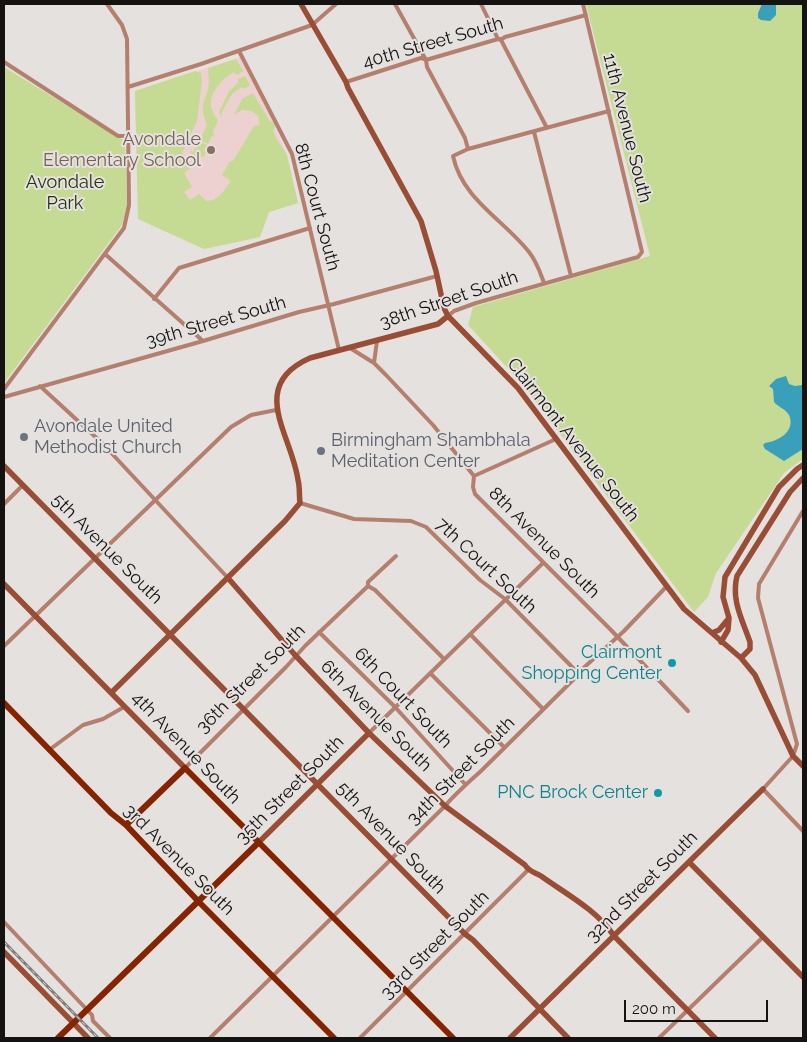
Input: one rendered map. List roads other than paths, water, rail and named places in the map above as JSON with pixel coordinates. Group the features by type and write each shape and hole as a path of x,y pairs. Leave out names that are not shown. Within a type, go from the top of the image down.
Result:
{"main road":[{"name":"3rd Avenue South","path":"4,704 126,825 198,901 334,1038"},
{"name":"36th Street South","path":"126,825 185,768"},
{"name":"4th Avenue South","path":"185,768 453,1038"},
{"name":"35th Street South","path":"58,1038 258,843"}],"street":[{"path":"4,389 124,228 128,216 127,39 122,25 107,4"},
{"name":"Clairmont Avenue South","path":"301,4 346,82 421,221 444,308 448,316 518,388 684,609 741,658 754,675 793,756 803,766"},
{"path":"128,88 312,25 336,4"},
{"path":"395,4 426,60 427,68 465,138 468,149"},
{"path":"481,4 546,128"},
{"name":"11th Avenue South","path":"583,4 642,252 638,257"},
{"name":"40th Street South","path":"346,82 421,58 426,60 586,16"},
{"name":"8th Court South","path":"239,50 290,149 339,350"},
{"path":"4,62 118,136 128,136"},
{"path":"544,284 538,265 529,251 480,203 464,182 455,166 453,156 468,149 609,111"},
{"path":"534,132 571,276"},
{"path":"154,299 179,268 310,228"},
{"path":"105,254 203,341"},
{"name":"38th Street South","path":"276,410 280,385 288,372 298,363 310,358 438,324 454,311 476,303 638,257"},
{"name":"39th Street South","path":"4,397 285,316 437,276"},
{"path":"374,364 377,341"},
{"name":"8th Avenue South","path":"350,348 374,364 433,425 474,476 473,487 475,494 611,630 688,711"},
{"name":"6th Avenue South","path":"40,386 102,443 228,578 295,655 368,733 445,806 525,865 528,870 538,874 590,911 608,927 614,936 715,1038"},
{"path":"4,646 231,427 251,415 276,410 298,479 300,503 285,521 112,692"},
{"path":"474,476 556,439"},
{"path":"721,642 728,630 729,618 723,598 725,577 779,487 803,464"},
{"name":"5th Avenue South","path":"4,466 568,1038"},
{"path":"741,658 750,648 750,642 734,598 737,576 790,492 803,478"},
{"path":"4,504 23,485"},
{"name":"7th Court South","path":"300,503 354,519 411,521 426,527 480,580 505,599 578,673"},
{"path":"793,756 797,744 758,598 760,584 803,511"},
{"path":"798,520 803,523"},
{"name":"36th Street South","path":"185,768 286,667 295,655 368,586 368,582 396,556"},
{"name":"35th Street South","path":"258,843 394,707 543,563"},
{"name":"4th Avenue South","path":"4,584 185,768"},
{"path":"368,586 375,590 444,659"},
{"name":"34th Street South","path":"213,1037 465,784 667,586"},
{"path":"712,633 719,630 729,618"},
{"name":"6th Court South","path":"319,632 394,707 465,784"},
{"path":"470,634 543,709"},
{"path":"430,673 504,747"},
{"path":"49,750 84,725 104,719 124,707"},
{"name":"32nd Street South","path":"510,1038 763,789 793,756"},
{"path":"763,789 803,831"},
{"path":"689,862 803,977"},
{"name":"33rd Street South","path":"360,1038 528,870"},
{"path":"4,922 92,1016 93,1020 110,1038"},
{"path":"659,1038 762,937"},
{"path":"4,952 88,1038"}],"water":[{"path":"762,4 776,4 776,15 770,21 758,18"},
{"path":"786,376 789,384 795,386 803,385 803,449 784,461 765,449 763,445 780,438 788,431 790,426 789,415 774,402 773,389 769,386 776,379"}],"railway":[{"path":"4,942 98,1038"}],"place":[{"name":"Avondale Elementary School","path":"211,150"},
{"name":"Avondale United Methodist Church","path":"24,437"},
{"name":"Birmingham Shambhala Meditation Center","path":"321,451"},
{"name":"Clairmont Shopping Center","path":"672,663"},
{"name":"PNC Brock Center","path":"658,793"}],"park label":[{"name":"Avondale Park","path":"65,193"}]}
